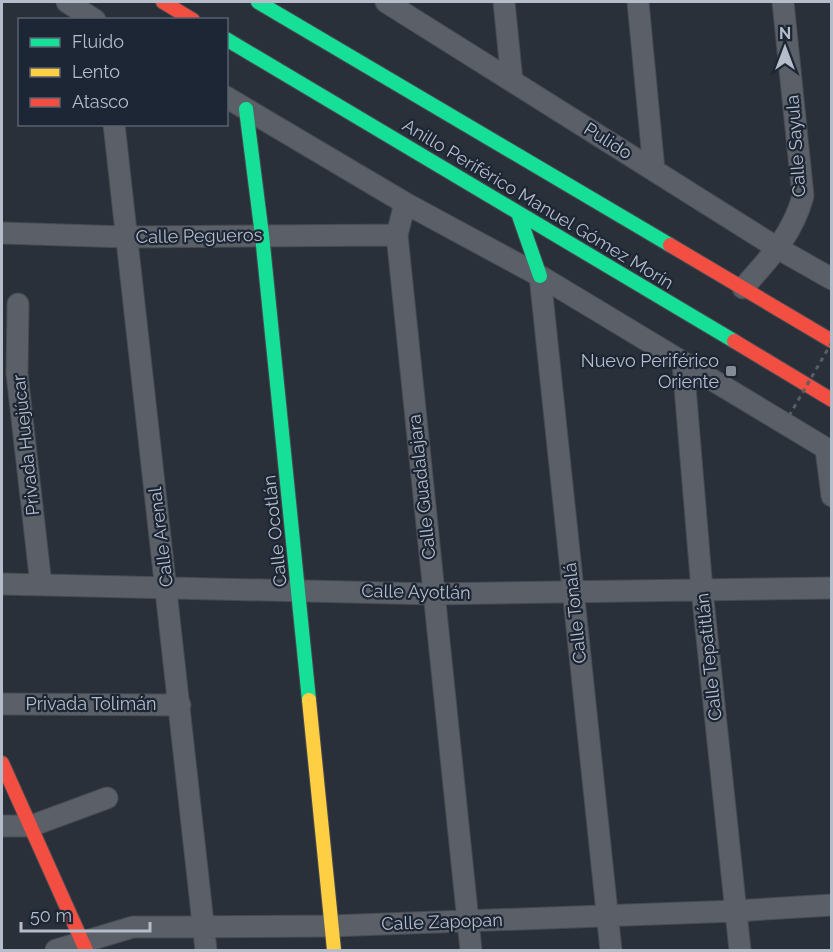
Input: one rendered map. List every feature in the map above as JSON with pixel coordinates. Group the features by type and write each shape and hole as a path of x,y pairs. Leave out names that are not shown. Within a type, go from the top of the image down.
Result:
{"main road":[{"path":"163,2 190,18"},
{"name":"Anillo Periférico Manuel Gómez Morín","path":"258,2 831,342"},
{"name":"Anillo Periférico Manuel Gómez Morín","path":"228,40 831,400"},
{"name":"Calle Ocotlán","path":"246,109 262,235 334,951"},
{"path":"518,213 540,276"},
{"path":"2,763 85,946"}],"street":[{"path":"67,2 92,18"},
{"name":"Pulido","path":"386,2 779,249 831,279"},
{"path":"504,2 512,81"},
{"path":"638,2 654,170"},
{"name":"Calle Sayula","path":"743,288 779,249 797,217 803,196 783,2"},
{"path":"228,99 405,203 540,276 829,451 831,496"},
{"name":"Calle Arenal","path":"114,126 206,951"},
{"name":"Calle Guadalajara","path":"405,203 397,235 471,951"},
{"name":"Calle Pegueros","path":"2,233 126,237 397,235"},
{"name":"Calle Tonalá","path":"540,276 611,951"},
{"name":"Privada Huejúcar","path":"18,304 9,374 41,585"},
{"name":"Calle Tepatitlán","path":"683,363 702,590 740,951"},
{"name":"Calle Ayotlán","path":"2,584 433,594 831,588"},
{"name":"Privada Tolimán","path":"2,704 180,705"},
{"path":"2,826 31,826 107,798"},
{"name":"Calle Zapopan","path":"56,951 85,946 133,927 331,926 735,911 831,905"}],"path":[{"path":"789,416 831,342"}],"traffic: fast":[{"path":"258,2 670,245"},
{"path":"228,40 734,341"},
{"path":"246,109 262,235 309,700"},
{"path":"518,213 540,276"}],"traffic: slow":[{"path":"309,700 334,950"}],"traffic: jam":[{"path":"163,2 190,18"},
{"path":"670,245 832,341"},
{"path":"734,341 832,400"},
{"path":"2,763 86,950"}],"place":[{"name":"Nuevo Periférico Oriente","path":"731,371"}]}
